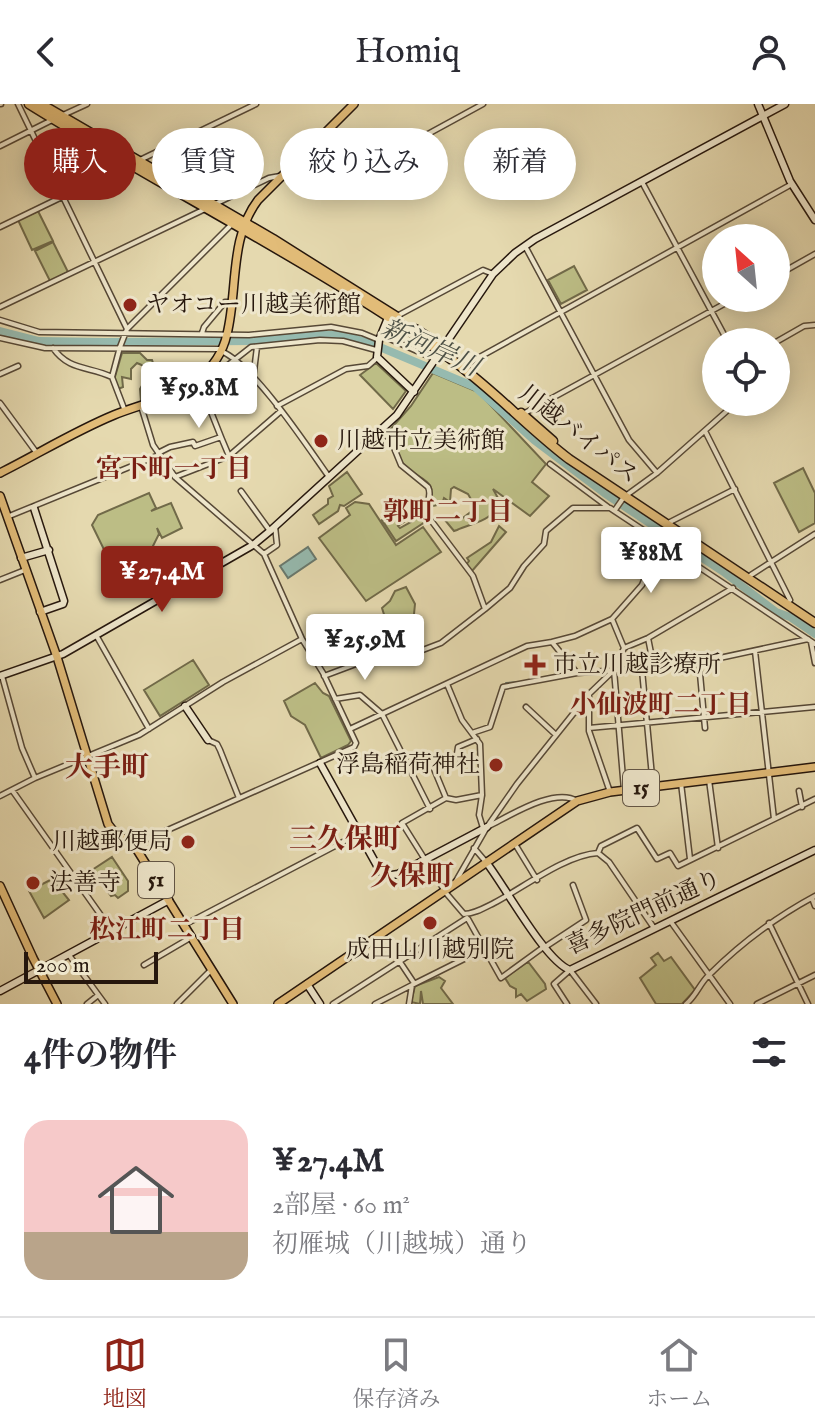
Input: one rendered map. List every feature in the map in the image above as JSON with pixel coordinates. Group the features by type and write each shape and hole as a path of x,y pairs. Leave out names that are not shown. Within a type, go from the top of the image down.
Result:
{"highway":[{"name":"川越バイパス","path":"29,104 75,128"},
{"name":"川越バイパス","path":"41,104 70,128"},
{"name":"川越バイパス","path":"136,163 393,317 438,355 476,378 537,435 624,497 815,623"},
{"name":"川越バイパス","path":"210,206 233,223 243,225"},
{"name":"川越バイパス","path":"438,355 467,364 571,456 624,497 670,522 815,617"}],"main road":[{"path":"330,128 354,104"},
{"path":"0,473 198,379 211,366 227,335 243,225 258,200 280,178"},
{"name":"51","path":"0,496 57,657 108,824 115,833 134,845 233,1004"},
{"name":"15","path":"278,1004 577,801 624,790 815,767"},
{"path":"0,886 57,1004"}],"street":[{"path":"18,104 30,128"},
{"path":"37,128 87,104"},
{"path":"136,162 256,104"},
{"path":"439,128 483,104"},
{"path":"758,104 792,184 815,220"},
{"path":"35,778 22,748 1,676 57,657 253,545 382,430 414,392 493,274 525,246 785,104"},
{"path":"0,146 24,134"},
{"path":"0,307 269,178 280,176"},
{"path":"642,182 702,293"},
{"path":"467,364 792,184"},
{"path":"0,227 55,200"},
{"path":"65,200 125,333"},
{"path":"125,411 112,377 125,333 233,223"},
{"path":"525,246 629,440 657,473"},
{"path":"790,268 815,254"},
{"path":"277,406 346,369 368,366 377,354 380,337 393,317 483,270 493,274"},
{"path":"202,333 225,302 233,302"},
{"path":"523,414 710,312"},
{"path":"0,320 39,332 249,335 331,327 380,337 438,355"},
{"path":"790,334 804,326 815,325"},
{"path":"0,338 22,345 53,348 222,349 277,406 329,477"},
{"path":"211,366 223,369 251,347 320,340 343,341 377,354 414,392"},
{"path":"253,379 257,347"},
{"path":"53,348 68,365 89,368 112,377"},
{"path":"0,374 18,366"},
{"path":"198,379 229,456"},
{"path":"0,403 38,454"},
{"path":"134,845 354,747 355,740 302,639 264,554 175,477 158,454 141,406"},
{"path":"175,477 229,456 281,411"},
{"path":"324,676 356,664 407,656 449,637 510,588 544,544 546,531 573,508 613,509 722,416"},
{"path":"382,430 394,446 401,465 428,487 427,515 473,576 485,609"},
{"path":"705,431 790,600"},
{"path":"7,517 177,445 193,442 195,446 221,437"},
{"path":"550,464 812,642 815,663"},
{"path":"670,522 735,489"},
{"path":"241,491 272,529 277,545 264,554"},
{"path":"34,508 64,601 40,612"},
{"path":"751,575 815,534"},
{"path":"350,729 527,646 575,636 612,619 642,585 660,540"},
{"path":"21,558 49,550"},
{"path":"0,580 25,570"},
{"path":"456,882 485,828 589,694 614,670 624,648 648,638 733,588"},
{"path":"612,619 624,648"},
{"path":"96,635 149,729"},
{"path":"648,638 654,668"},
{"path":"0,796 35,778 125,742 223,682 302,639"},
{"path":"552,642 577,673"},
{"path":"472,733 490,727 503,687 577,673 699,662 812,642"},
{"path":"755,650 774,819"},
{"path":"699,662 705,728"},
{"path":"642,669 653,787"},
{"path":"614,670 624,790"},
{"path":"447,684 462,720 477,739 482,795 479,815 485,828"},
{"path":"589,694 589,728 610,792"},
{"path":"335,699 360,695 382,714 430,809"},
{"path":"185,706 208,740 217,744 239,798"},
{"path":"526,707 556,735"},
{"path":"589,728 815,707"},
{"path":"446,798 434,769 456,760 458,747 477,739"},
{"path":"320,763 358,834 386,876 398,874 534,804 570,796 577,801"},
{"path":"709,780 718,848"},
{"path":"681,783 690,859"},
{"path":"12,790 112,931"},
{"path":"799,791 802,807"},
{"path":"482,795 456,800 446,798 402,823 444,890 466,917 501,978 586,920 573,885"},
{"path":"598,853 601,846 637,828 657,859 670,853 678,866 815,799"},
{"path":"184,925 358,834"},
{"path":"515,843 537,880"},
{"path":"474,848 486,862"},
{"name":"喜多院門前通り","path":"486,862 545,947 560,965 570,970 815,850"},
{"path":"333,1004 466,917 575,859 598,853"},
{"path":"598,853 609,862 655,930"},
{"path":"686,1004 709,974 783,912 813,897 815,906"},
{"path":"0,991 169,900"},
{"path":"671,922 730,1004"},
{"path":"769,923 808,1004"},
{"path":"144,965 192,937"},
{"path":"375,1004 484,949"},
{"path":"69,955 105,1004"},
{"path":"400,962 413,984 409,1004"},
{"path":"177,1004 212,969"},
{"path":"567,1004 554,984 570,970 594,1002 587,1004"},
{"path":"757,1004 815,975"},
{"path":"307,984 320,1004"},
{"path":"87,1004 98,995"}],"green space":[{"path":"38,211 53,241 32,250 18,220"},
{"path":"53,242 68,272 50,281 35,251"},
{"path":"574,266 587,290 561,304 548,280"},
{"path":"122,353 140,353 147,360 152,360 158,378 156,386 163,386 163,391 141,401 140,389 147,377 144,366 137,363 131,369 131,379 122,377 123,387 118,389 114,380"},
{"path":"376,363 406,391 393,409 360,375"},
{"path":"433,373 478,392 546,464 532,482 549,496 530,516 493,489 499,500 493,513 454,531 444,519 448,516 460,520 476,508 468,494 454,487 450,502 444,498 442,504 428,507 432,490 429,484 402,462 387,433 411,406"},
{"path":"803,468 815,493 815,523 799,532 774,483"},
{"path":"347,472 362,494 344,506 340,505 338,511 319,524 313,515 333,496 329,486"},
{"path":"149,493 156,508 151,511 171,503 182,528 162,538 157,528 159,534 149,554 114,570 92,525 98,515"},
{"path":"355,502 369,504 396,545 423,527 441,552 366,601 319,538 350,515 346,508"},
{"path":"414,506 420,517 425,515 428,520 396,541 382,520 393,514 396,519 401,517 404,522 398,526 400,528 416,519 410,508"},
{"path":"499,526 506,532 472,571 466,565 469,561 467,558 491,542"},
{"path":"406,587 415,604 414,614 422,630 415,639 400,643 388,627 382,608 395,591"},
{"path":"193,660 209,685 160,716 144,690"},
{"path":"315,683 329,696 351,741 321,758 305,725 291,716 284,701"},
{"path":"112,857 128,881 128,891 118,898 111,896 99,879 85,889 82,885 92,877 89,872"},
{"path":"52,879 69,900 44,918 29,891"},
{"path":"658,953 664,961 671,957 695,990 682,1004 656,1004 640,978 656,965 651,958"},
{"path":"526,963 546,989 527,1001 521,994 516,997 516,989 505,978"},
{"path":"439,977 445,981 441,988 453,1004 423,1004 421,991 420,1004 411,1002 415,986"}],"water":[{"path":"308,547 316,559 288,578 280,566"}],"waterway":[{"name":"新河岸川","path":"0,331 39,341 104,342 260,341 303,335 343,335 375,345 475,387 534,440 607,495 725,573 776,612 790,617 815,634"},
{"path":"506,683 520,682"}],"place":[{"name":"ヤオコー川越美術館","path":"130,305"},
{"name":"川越市立美術館","path":"321,441"},
{"name":"市立川越診療所","path":"535,665"},
{"name":"浮島稲荷神社","path":"496,765"},
{"name":"川越郵便局","path":"188,842"},
{"name":"法善寺","path":"33,883"},
{"name":"成田山川越別院","path":"430,923"}],"district":[{"name":"宮下町一丁目","path":"174,469"},
{"name":"郭町二丁目","path":"448,512"},
{"name":"小仙波町二丁目","path":"661,705"},
{"name":"大手町","path":"107,768"},
{"name":"三久保町","path":"345,840"},
{"name":"久保町","path":"412,877"},
{"name":"松江町二丁目","path":"167,930"}]}
